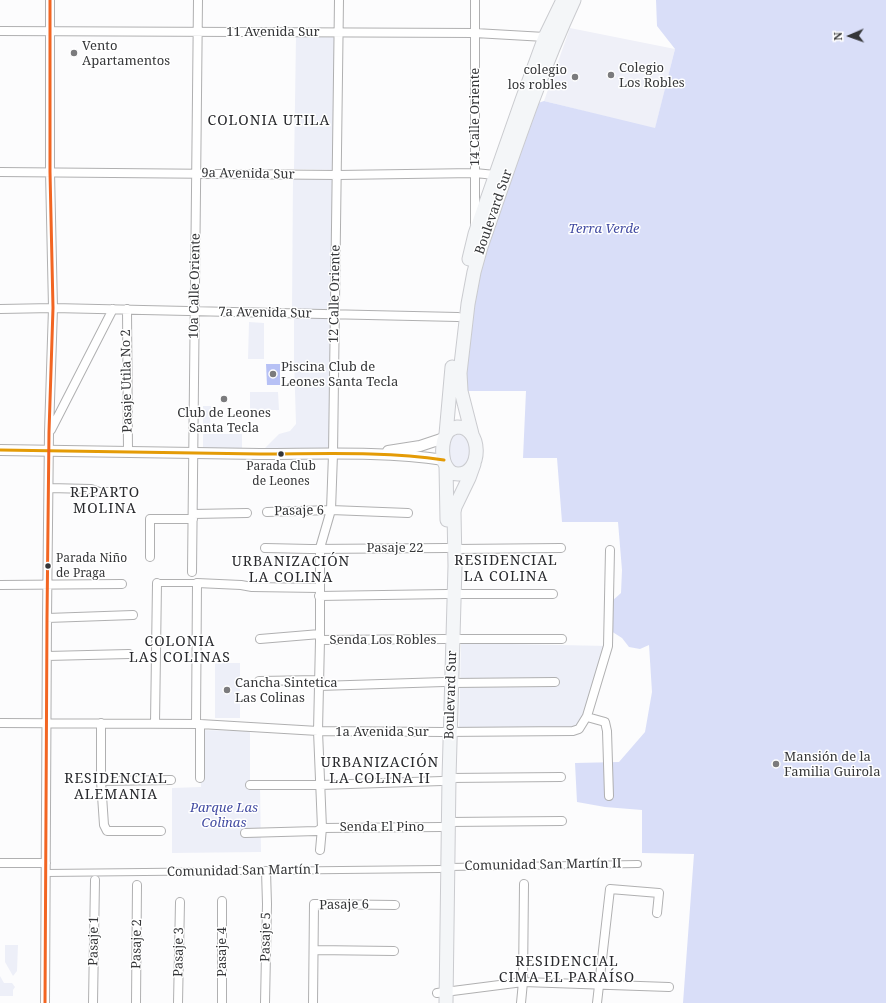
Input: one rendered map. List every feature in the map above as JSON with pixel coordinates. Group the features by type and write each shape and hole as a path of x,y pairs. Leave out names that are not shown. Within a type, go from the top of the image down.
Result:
{"highway":[{"name":"Boulevard Sur","path":"445,436 458,318 464,280 475,234 545,37 563,0"},
{"name":"Boulevard Sur","path":"472,434 461,391 460,373 466,316 474,272 535,96 557,37 574,0"},
{"path":"462,427 472,434 476,448 476,459 474,464 465,473 460,474 449,470 445,463 443,452 445,436 453,428 462,427"},
{"name":"Boulevard Sur","path":"445,463 451,548"},
{"name":"Boulevard Sur","path":"441,998 451,548 454,510 474,464"}],"street":[{"path":"45,1003 49,432 53,308 50,172 50,0"},
{"name":"10a Calle Oriente","path":"192,572 198,0"},
{"name":"12 Calle Oriente","path":"320,850 322,828 318,731 320,637 319,592 320,548 331,510 333,454 334,314 340,33 339,0"},
{"name":"14 Calle Oriente","path":"475,234 476,0"},
{"name":"11 Avenida Sur","path":"0,31 475,33 545,37"},
{"name":"9a Avenida Sur","path":"0,172 495,175"},
{"name":"7a Avenida Sur","path":"0,309 127,309 458,318"},
{"path":"49,432 113,309"},
{"name":"Pasaje Utila No 2","path":"127,309 128,452"},
{"path":"376,454 420,446 445,436"},
{"path":"0,450 260,454 376,454 421,457 445,463"},
{"path":"49,488 91,489 99,492 120,492"},
{"name":"Pasaje 6","path":"267,512 331,510 408,512"},
{"path":"150,557 150,518 247,513"},
{"name":"Pasaje 22","path":"265,548 561,548"},
{"name":"1a Avenida Sur","path":"0,723 198,724 318,731 573,731 579,729 587,717 609,642 610,550"},
{"path":"155,723 157,583 241,585 319,592 553,594"},
{"path":"197,583 200,778"},
{"path":"0,585 122,584"},
{"path":"47,618 133,615"},
{"name":"Senda Los Robles","path":"260,639 320,637 562,639"},
{"path":"47,656 129,654"},
{"path":"259,681 319,683 555,682"},
{"path":"587,717 605,722 607,731 609,796"},
{"path":"101,723 101,781 104,825 107,831 161,831"},
{"path":"250,785 320,785 446,779 561,777"},
{"path":"101,781 171,780"},
{"name":"Senda El Pino","path":"245,833 317,831 322,828 562,821"},
{"path":"0,863 46,863"},
{"name":"Comunidad San Martín II","path":"444,868 638,864"},
{"name":"Comunidad San Martín I","path":"46,873 444,868"},
{"name":"Pasaje 5","path":"265,1003 267,904 266,871"},
{"name":"Pasaje 1","path":"93,1003 94,880"},
{"path":"521,1003 523,982 524,884"},
{"name":"Pasaje 2","path":"136,1003 137,885"},
{"path":"598,1003 610,889 659,893 657,913"},
{"name":"Pasaje 4","path":"222,901 222,1003"},
{"name":"Pasaje 3","path":"178,1003 180,902"},
{"name":"Pasaje 6","path":"313,1003 314,904 395,905"},
{"path":"314,950 394,951"},
{"path":"441,998 523,982 669,987"}],"shaded area":[{"name":"Colegio Los Robles","path":"570,28 675,49 655,129 544,101"}],"green space":[{"name":"Terra Verde","path":"656,0 886,0 886,1003 683,1003 694,854 642,853 642,810 605,807 577,802 575,763 619,762 645,732 652,692 649,645 640,649 629,647 622,638 611,631 612,601 621,593 622,570 618,522 562,522 557,458 523,458 526,391 454,391 482,259 538,103 544,101 655,128 675,49 657,26"},
{"path":"296,36 335,37 333,170 294,169"},
{"path":"293,179 334,179 331,310 292,309"},
{"path":"294,316 331,316 331,451 262,451 279,434 290,431 296,424"},
{"path":"249,322 264,323 264,359 248,359"},
{"path":"250,392 278,392 279,410 250,410"},
{"path":"203,406 211,406 210,426 203,426"},
{"path":"458,431 466,435 470,454 464,465 457,468 453,466 449,459 448,445 451,437"},
{"path":"203,434 242,434 242,451 203,450"},
{"path":"461,643 608,646 584,723 570,731 459,731"},
{"name":"Cancha Sintetica Las Colinas","path":"215,663 240,663 240,718 215,718"},
{"name":"Parque Las Colinas","path":"199,730 250,731 250,785 260,785 261,852 172,853 172,788 201,787"},
{"path":"5,945 18,945 17,971 13,976 5,962"},
{"path":"0,976 4,983 12,983 15,987 13,990 13,996 0,996"}],"water":[{"name":"Piscina Club de Leones Santa Tecla","path":"266,364 280,364 280,385 267,385"}],"transit line":[{"path":"45,1003 49,432 53,308 50,172 50,0"},
{"path":"0,450 398,455 444,460"}],"place":[{"name":"Vento Apartamentos","path":"74,53"},
{"name":"Colegio Los Robles","path":"611,75"},
{"name":"colegio los robles","path":"575,77"},
{"name":"Piscina Club de Leones Santa Tecla","path":"273,374"},
{"name":"Club de Leones Santa Tecla","path":"224,399"},
{"name":"Parada Club de Leones","path":"281,454"},
{"name":"Parada Niño de Praga","path":"48,566"},
{"name":"Cancha Sintetica Las Colinas","path":"227,690"},
{"name":"Mansión de la Familia Guirola","path":"776,764"}],"district":[{"name":"COLONIA UTILA","path":"269,121"},
{"name":"REPARTO MOLINA","path":"105,502"},
{"name":"URBANIZACIÓN LA COLINA","path":"291,570"},
{"name":"RESIDENCIAL LA COLINA","path":"506,570"},
{"name":"COLONIA LAS COLINAS","path":"180,650"},
{"name":"URBANIZACIÓN LA COLINA II","path":"380,772"},
{"name":"RESIDENCIAL ALEMANIA","path":"116,788"},
{"name":"RESIDENCIAL CIMA EL PARAÍSO","path":"567,970"}]}
